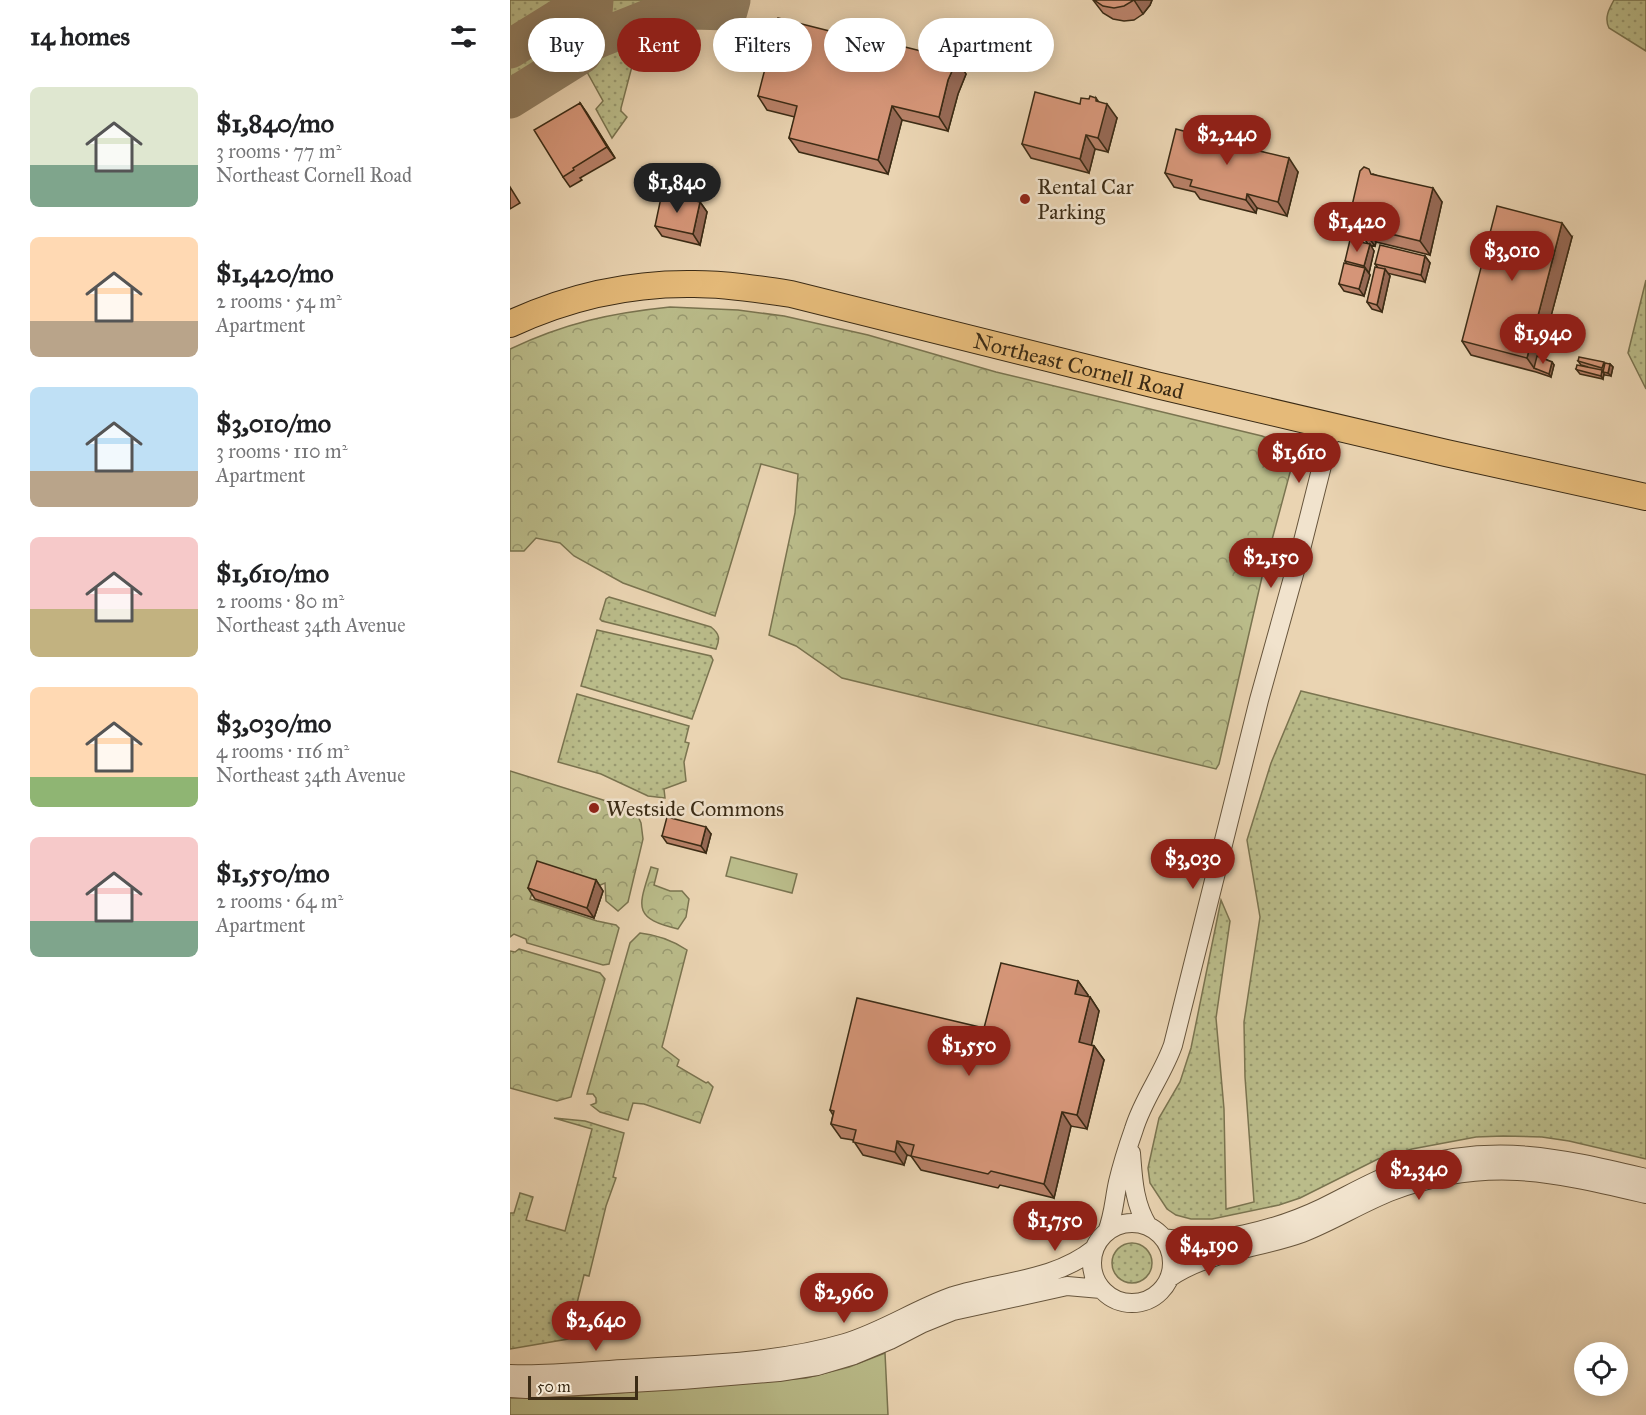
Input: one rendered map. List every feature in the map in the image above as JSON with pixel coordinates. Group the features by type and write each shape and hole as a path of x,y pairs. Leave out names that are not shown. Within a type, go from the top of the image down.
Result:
{"highway":[{"name":"Northeast Cornell Road","path":"510,324 540,310 611,291 693,284 742,287 801,296 1052,360 1646,497"}],"street":[{"path":"510,1374 682,1365 778,1357 809,1352 847,1342 954,1296 1063,1269 1094,1249 1107,1232 1113,1215 1118,1183 1139,1113 1168,1060 1173,1045 1258,700 1301,549 1332,426"},
{"path":"1094,1249 1093,1271 1101,1289 1117,1301 1137,1303 1155,1296 1169,1278 1172,1266 1171,1256 1164,1238 1142,1217 1135,1197 1130,1144"},
{"path":"1164,1238 1195,1241 1275,1227 1323,1207 1390,1174 1429,1163 1475,1156 1546,1156 1646,1178"},
{"path":"1169,1278 1198,1261 1302,1233 1376,1197 1415,1183 1455,1174 1498,1170 1540,1172 1564,1175 1646,1194"},
{"path":"1107,1232 1128,1223 1149,1226"},
{"path":"510,1388 682,1380 779,1372 817,1366 854,1355 953,1311 1067,1286 1101,1289"}],"green space":[{"path":"510,0 576,0 546,18 528,18 528,28 510,39"},
{"path":"605,0 668,0 654,3 609,22 605,22"},
{"path":"1614,0 1646,0 1646,51 1609,28 1607,17"},
{"path":"616,42 617,72 630,72 621,108 627,117 612,138 596,109 603,101 587,72 605,72 605,48"},
{"path":"528,48 529,72 510,84 510,59"},
{"path":"1646,280 1646,389 1628,353"},
{"path":"670,307 738,310 784,316 868,335 996,372 1262,436 1291,448 1295,454 1262,577 1216,769 842,678 796,646 769,635 795,513 798,474 761,464 715,616 623,583 574,556 560,543 536,538 524,551 510,551 510,349 550,332 588,320"},
{"path":"609,597 711,627 718,637 716,649 602,621 600,619 606,599"},
{"path":"597,630 711,656 713,660 692,719 581,686"},
{"path":"1301,691 1646,775 1646,1159 1542,1137 1476,1137 1412,1149 1378,1159 1300,1198 1279,1205 1212,1219 1191,1219 1176,1215 1167,1209 1150,1183 1148,1168 1159,1118 1180,1082 1191,1048 1221,900 1230,921 1216,1018 1224,1109 1226,1209 1254,1202 1245,1077 1244,1022 1260,917 1247,840 1271,763"},
{"path":"577,694 689,726 685,742 689,743 684,762 686,781 664,789 665,798 648,796 601,774 558,762"},
{"path":"510,771 619,805 637,814 643,839 628,902 618,911 606,901 605,883 598,886 541,868 530,899 616,925 619,928 609,964 603,965 527,943 526,939 514,934 510,937"},
{"path":"731,857 797,874 792,893 726,876"},
{"path":"651,867 658,869 654,885 670,891 682,891 689,899 686,917 678,929 652,920 642,909"},
{"path":"640,933 665,938 687,950 662,1047 679,1060 677,1066 713,1087 700,1123 644,1104 633,1103 628,1120 624,1119 600,1112 591,1105 596,1103 596,1098 593,1094 587,1094 630,943"},
{"path":"519,949 600,973 605,979 571,1097 557,1101 510,1088 510,951 515,952"},
{"path":"554,1118 585,1121 624,1133 613,1177 616,1178 606,1206 589,1276 584,1275 568,1339 510,1349 510,1213 514,1213 520,1193 533,1197 526,1220 565,1231 592,1129"},
{"path":"1132,1243 1146,1249 1152,1263 1146,1277 1132,1283 1118,1277 1112,1263 1118,1249"},
{"path":"885,1353 888,1415 510,1415 510,1398 565,1397 806,1378 849,1367"}],"building":[{"path":"1094,0 1134,0 1124,6 1114,8 1103,6"},
{"path":"812,27 824,30 824,72 906,72 906,47 918,50 918,72 952,72 939,117 892,106 878,160 789,138 797,106 758,96 764,72 812,72"},
{"path":"1035,92 1080,104 1081,98 1089,99 1090,96 1096,98 1096,101 1107,104 1098,138 1086,135 1080,159 1022,144"},
{"path":"580,103 607,147 573,168 574,170 563,177 534,130"},
{"path":"1176,129 1260,147 1259,151 1289,158 1278,202 1247,194 1246,200 1190,186 1192,180 1165,173"},
{"path":"1364,167 1369,169 1371,174 1433,188 1420,241 1366,228 1365,233 1358,231 1360,226 1348,223 1360,171"},
{"path":"662,193 700,202 693,234 655,226"},
{"path":"1497,206 1562,223 1527,358 1462,341"},
{"path":"1350,240 1370,244 1364,266 1345,261"},
{"path":"1380,245 1425,256 1421,275 1375,264"},
{"path":"1344,263 1365,268 1359,289 1339,284"},
{"path":"1375,267 1385,269 1377,305 1367,302"},
{"path":"1537,356 1552,362 1549,374 1534,368"},
{"path":"1579,357 1604,362 1602,368 1578,361"},
{"path":"1605,363 1610,364 1608,373 1603,372"},
{"path":"1577,365 1602,370 1601,376 1578,370"},
{"path":"667,817 706,827 701,846 662,836"},
{"path":"537,861 596,880 587,908 528,888"},
{"path":"1001,963 1078,981 1075,994 1090,997 1079,1042 1094,1046 1077,1115 1062,1112 1044,1184 991,1171 988,1174 911,1156 914,1145 897,1141 895,1152 853,1142 856,1130 831,1124 834,1111 830,1110 857,998 984,1028"}],"taxiway":[{"path":"510,49 589,0"},
{"path":"510,99 582,54 591,38 594,0"},
{"path":"605,36 663,13 693,10 728,11 731,0"}],"place":[{"name":"Rental Car Parking","path":"1025,199"},
{"name":"Westside Commons","path":"594,808"}]}
